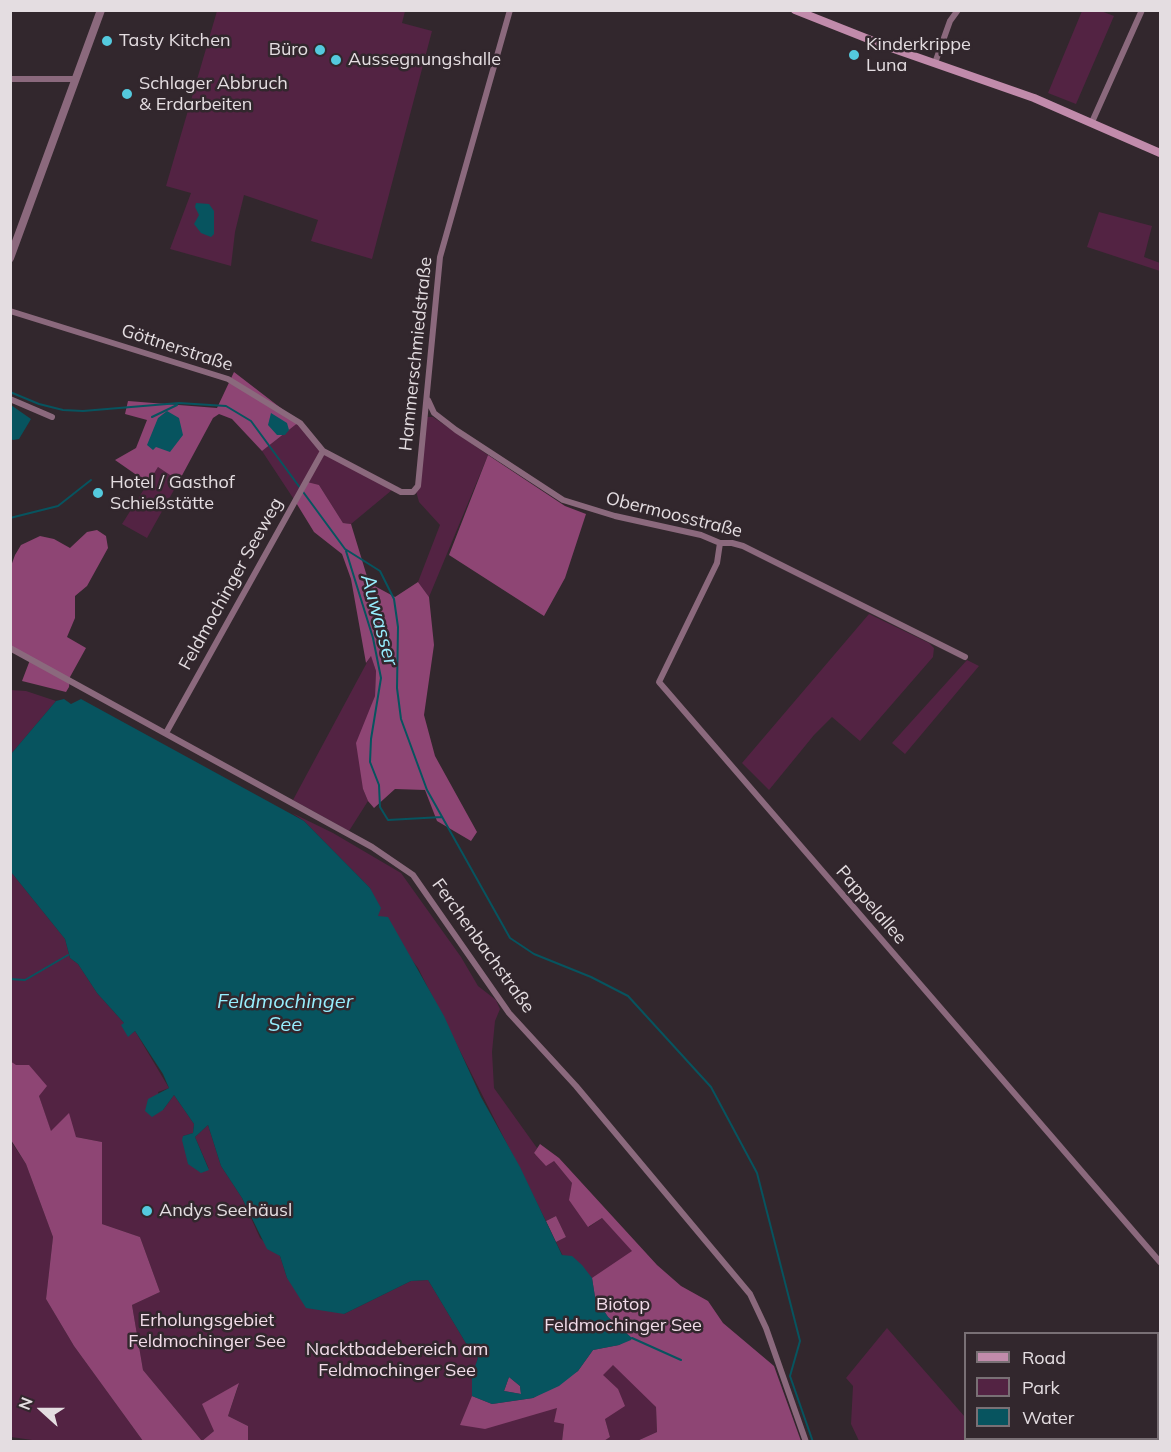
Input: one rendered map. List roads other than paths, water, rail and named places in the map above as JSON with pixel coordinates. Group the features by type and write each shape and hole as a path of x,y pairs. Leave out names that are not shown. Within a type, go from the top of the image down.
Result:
{"main road":[{"path":"795,10 935,63 1005,86 1161,153"}],"street":[{"path":"10,258 101,10"},
{"path":"935,63 950,21 958,10"},
{"path":"1092,122 1142,10"},
{"name":"Hammerschmiedstraße","path":"413,492 418,486 440,257 509,11"},
{"path":"10,79 75,79"},
{"name":"Göttnerstraße","path":"10,311 228,379 300,423 324,451 401,492 413,492"},
{"name":"Obermoosstraße","path":"427,397 434,413 456,430 563,500 605,514 701,535 720,543 743,546 964,657"},
{"path":"10,399 52,417"},
{"name":"Feldmochinger Seeweg","path":"166,733 324,451"},
{"name":"Pappelallee","path":"720,543 717,564 659,682 1161,1262"},
{"name":"Ferchenbachstraße","path":"10,648 387,856 413,875 509,1013 576,1086 750,1294 766,1328 806,1442"}],"water":[{"path":"196,203 209,204 214,211 214,234 211,237 201,233 194,224 199,215 195,207"},
{"path":"11,405 31,419 19,439 13,440 11,439"},
{"path":"167,411 179,418 183,435 170,452 156,447 153,450 147,445 158,418"},
{"path":"271,413 287,423 289,430 285,435 277,435 268,425"},
{"name":"Feldmochinger See","path":"64,699 71,704 81,699 304,821 370,888 381,908 378,916 388,917 444,1016 481,1097 520,1167 562,1255 572,1256 582,1265 592,1278 595,1297 608,1317 632,1338 631,1340 593,1350 578,1371 559,1386 533,1398 492,1404 472,1396 472,1375 478,1358 467,1345 428,1280 411,1281 344,1314 306,1308 287,1278 280,1256 267,1249 242,1198 221,1166 208,1125 195,1137 209,1170 201,1173 188,1164 182,1140 183,1136 193,1133 194,1124 174,1095 163,1110 152,1117 145,1111 148,1099 169,1088 163,1074 135,1031 128,1037 121,1025 124,1023 97,993 78,964 70,958 65,939 11,872 11,754 56,701","holes":["509,1377 520,1386 521,1394 504,1391"]}],"waterway":[{"path":"10,392 39,404 63,410 83,411 179,403 226,406 251,421 345,549 380,571 394,599 398,627 397,688 401,719 427,790 510,938 534,954 591,977 628,996 711,1087 757,1173 800,1341 790,1376 813,1442"},
{"path":"152,417 177,405"},
{"path":"10,518 58,506 91,480"},
{"name":"Auwasser","path":"346,551 373,638 381,678 371,739 370,762 379,785 380,807 388,820 442,817"},
{"path":"10,979 25,980 68,955"},
{"path":"632,1338 681,1360"}],"place":[{"name":"Tasty Kitchen","path":"107,41"},
{"name":"Büro","path":"320,50"},
{"name":"Kinderkrippe Luna","path":"854,55"},
{"name":"Aussegnungshalle","path":"336,60"},
{"name":"Schlager Abbruch & Erdarbeiten","path":"127,94"},
{"name":"Hotel / Gasthof Schießstätte","path":"98,493"},
{"name":"Andys Seehäusl","path":"147,1211"}],"park label":[{"name":"Biotop Feldmochinger See","path":"623,1315"},
{"name":"Erholungsgebiet Feldmochinger See","path":"207,1331"},
{"name":"Nacktbadebereich am Feldmochinger See","path":"397,1360"}]}
